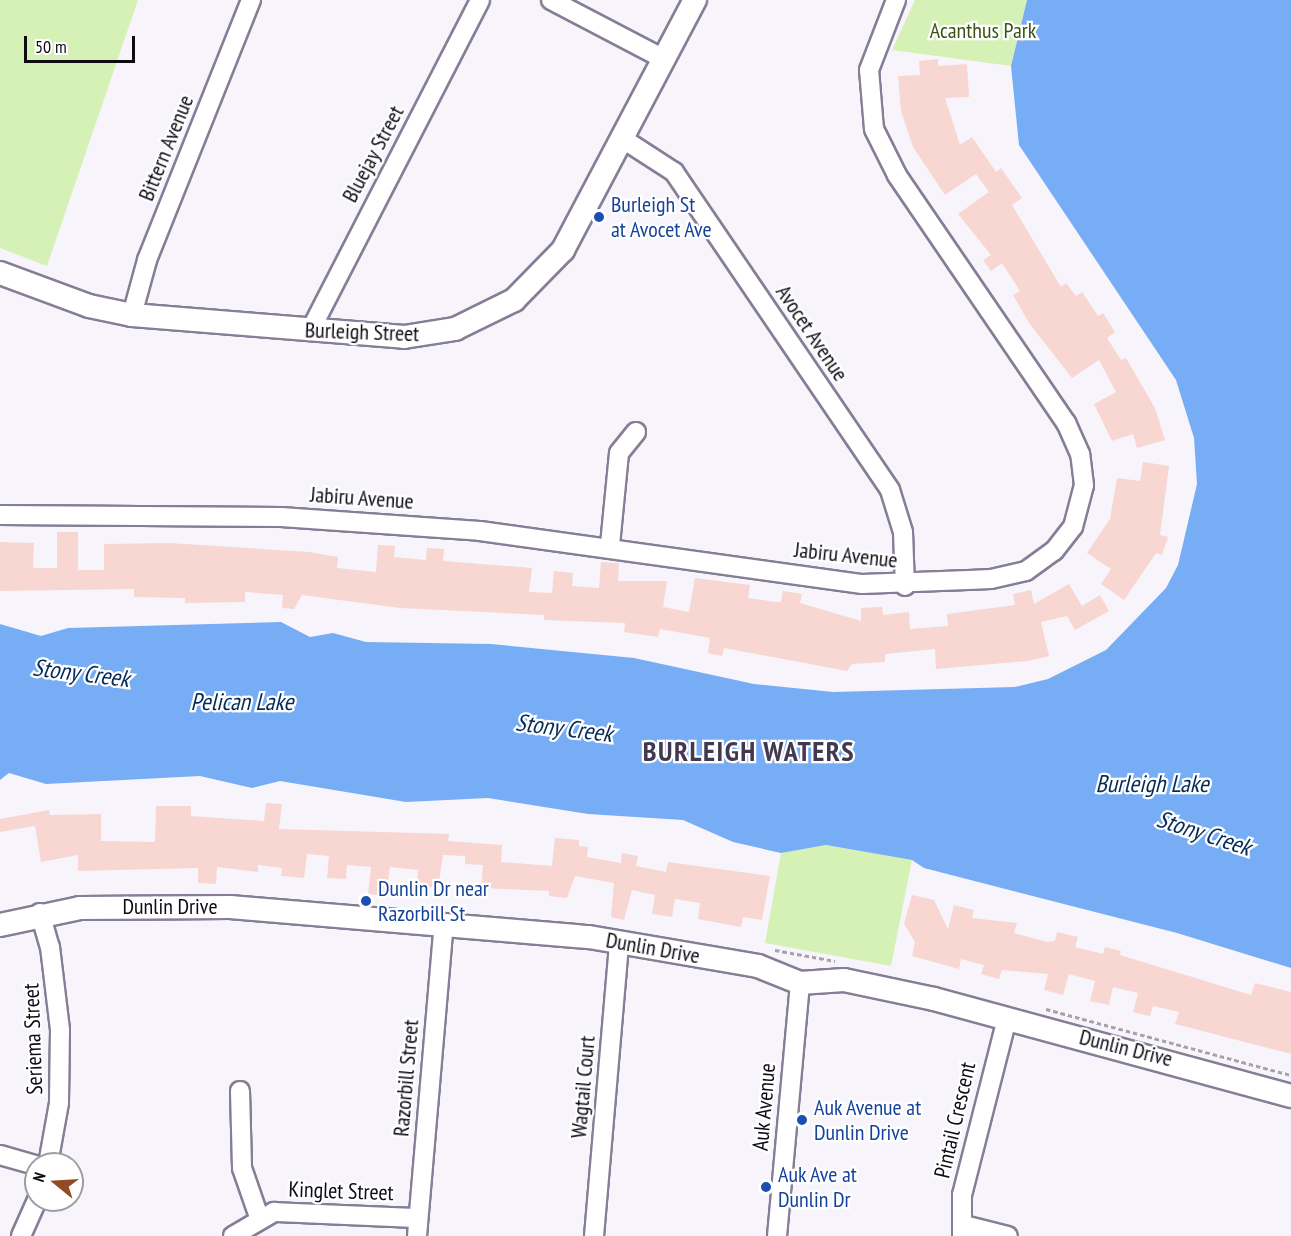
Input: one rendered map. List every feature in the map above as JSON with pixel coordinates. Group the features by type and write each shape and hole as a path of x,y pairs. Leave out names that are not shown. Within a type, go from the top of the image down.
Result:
{"street":[{"name":"Bittern Avenue","path":"132,315 147,260 251,0"},
{"name":"Bluejay Street","path":"310,331 480,0"},
{"path":"550,0 664,59"},
{"name":"Burleigh Street","path":"0,273 89,306 132,315 310,331 429,335 513,300 563,250 695,0"},
{"name":"Jabiru Avenue","path":"0,515 281,517 610,545 862,584 905,586 1026,571 1063,542 1084,485 1074,436 897,175 874,129 869,70 896,0"},
{"name":"Avocet Avenue","path":"623,139 674,172 890,490 903,532 905,586"},
{"path":"610,545 619,453 636,432"},
{"name":"Dunlin Drive","path":"0,925 40,913 107,906 230,907 444,924 619,942 758,966 800,983 844,980 1007,1018 1291,1096"},
{"name":"Seriema Street","path":"40,913 50,947 60,1030 59,1103 50,1152"},
{"name":"Razorbill Street","path":"418,1227 444,924"},
{"name":"Wagtail Court","path":"594,1236 619,942"},
{"name":"Auk Avenue","path":"777,1236 800,983"},
{"name":"Pintail Crescent","path":"963,1230 962,1195 1007,1018"},
{"path":"240,1091 242,1168 259,1217"},
{"path":"0,1155 24,1162"},
{"name":"Kinglet Street","path":"233,1236 259,1217 303,1210 418,1227"},
{"path":"21,1236 32,1212"},
{"path":"963,1230 1008,1236"}],"green space":[{"path":"0,0 138,0 47,266 0,248"},
{"name":"Acanthus Park","path":"915,0 1027,0 1011,66 892,50"},
{"path":"826,845 912,860 891,966 765,943 781,853"}],"water":[{"name":"Burleigh Lake","path":"1027,0 1291,0 1291,968 1177,933 924,868 912,860 826,845 781,853 733,842 683,820 588,814 488,798 406,802 280,781 252,788 200,776 46,784 9,773 0,780 0,624 41,636 68,628 281,622 310,637 333,633 366,642 491,644 634,658 754,684 833,692 1015,687 1048,679 1106,650 1166,588 1178,565 1197,484 1194,438 1176,380 1019,145 1011,66"}],"building":[{"path":"938,59 938,66 967,64 969,97 945,98 960,145 972,137 996,172 1001,168 1022,198 1012,205 1061,287 1066,283 1076,296 1082,292 1098,316 1103,313 1115,332 1107,338 1121,360 1126,358 1155,408 1165,440 1137,448 1133,434 1112,441 1094,404 1116,392 1099,360 1072,378 1029,323 1013,295 1020,291 1002,263 991,271 983,260 991,255 958,214 989,192 976,174 945,195 913,147 901,111 898,76 920,75 919,61"},
{"path":"1143,462 1169,466 1160,535 1168,537 1162,555 1156,553 1124,600 1101,584 1111,569 1087,553 1110,519 1117,478 1140,481"},
{"path":"57,532 78,532 78,570 104,570 104,544 169,543 309,552 338,557 337,568 376,572 378,545 395,546 394,557 426,560 427,548 444,549 443,561 532,568 529,592 552,593 554,571 573,573 572,586 599,588 601,562 619,563 618,581 667,581 663,607 689,612 695,578 750,585 748,598 781,602 783,591 802,594 800,603 861,621 861,608 882,607 883,615 909,612 910,629 948,626 947,614 1015,605 1013,594 1031,590 1034,604 1069,584 1082,606 1100,595 1109,611 1075,630 1067,616 1041,622 1049,656 1028,661 936,669 935,649 885,654 885,662 852,664 847,671 724,648 722,656 708,653 710,638 660,629 658,637 624,632 625,623 544,620 544,615 400,608 302,595 294,609 282,608 283,595 245,592 245,602 185,603 185,598 134,597 134,589 0,591 0,542 34,543 33,568 57,568"},
{"path":"266,803 282,804 279,829 449,834 448,841 502,845 501,862 552,866 555,838 579,840 579,846 588,847 587,857 621,863 622,853 638,856 636,866 666,872 668,862 770,876 762,920 743,917 741,927 698,919 700,903 675,899 672,917 652,914 655,895 632,890 624,920 611,917 614,883 575,876 567,898 549,896 549,891 481,888 483,865 465,864 465,856 443,855 438,888 417,886 418,870 390,867 386,896 368,894 371,867 347,865 346,879 327,878 329,856 307,854 304,878 281,876 282,868 258,865 258,872 217,867 216,884 198,883 198,868 78,871 78,855 41,862 35,826 0,832 0,819 49,810 50,815 101,814 101,841 155,842 156,806 191,806 191,816 264,821"},
{"path":"912,895 934,900 948,929 954,905 974,910 972,918 1017,923 1014,933 1047,942 1055,941 1057,932 1078,937 1075,947 1103,954 1105,947 1121,951 1120,955 1251,995 1255,983 1291,992 1291,1054 1175,1024 1179,1012 1153,1006 1150,1016 1133,1012 1138,993 1113,987 1109,1005 1090,1001 1095,981 1069,974 1063,995 1044,990 1048,974 1002,970 999,979 981,974 984,965 961,959 959,969 912,956 915,942 904,924"}],"place":[{"name":"Burleigh St at Avocet Ave","path":"599,217"},
{"name":"Dunlin Dr near Razorbill St","path":"366,901"},
{"name":"Auk Avenue at Dunlin Drive","path":"802,1120"},
{"name":"Auk Ave at Dunlin Dr","path":"766,1187"}],"district":[{"name":"BURLEIGH WATERS","path":"749,751"}],"water label":[{"name":"Stony Creek","path":"81,673"},
{"name":"Pelican Lake","path":"242,702"},
{"name":"Stony Creek","path":"564,728"},
{"name":"Stony Creek","path":"1204,833"}]}
